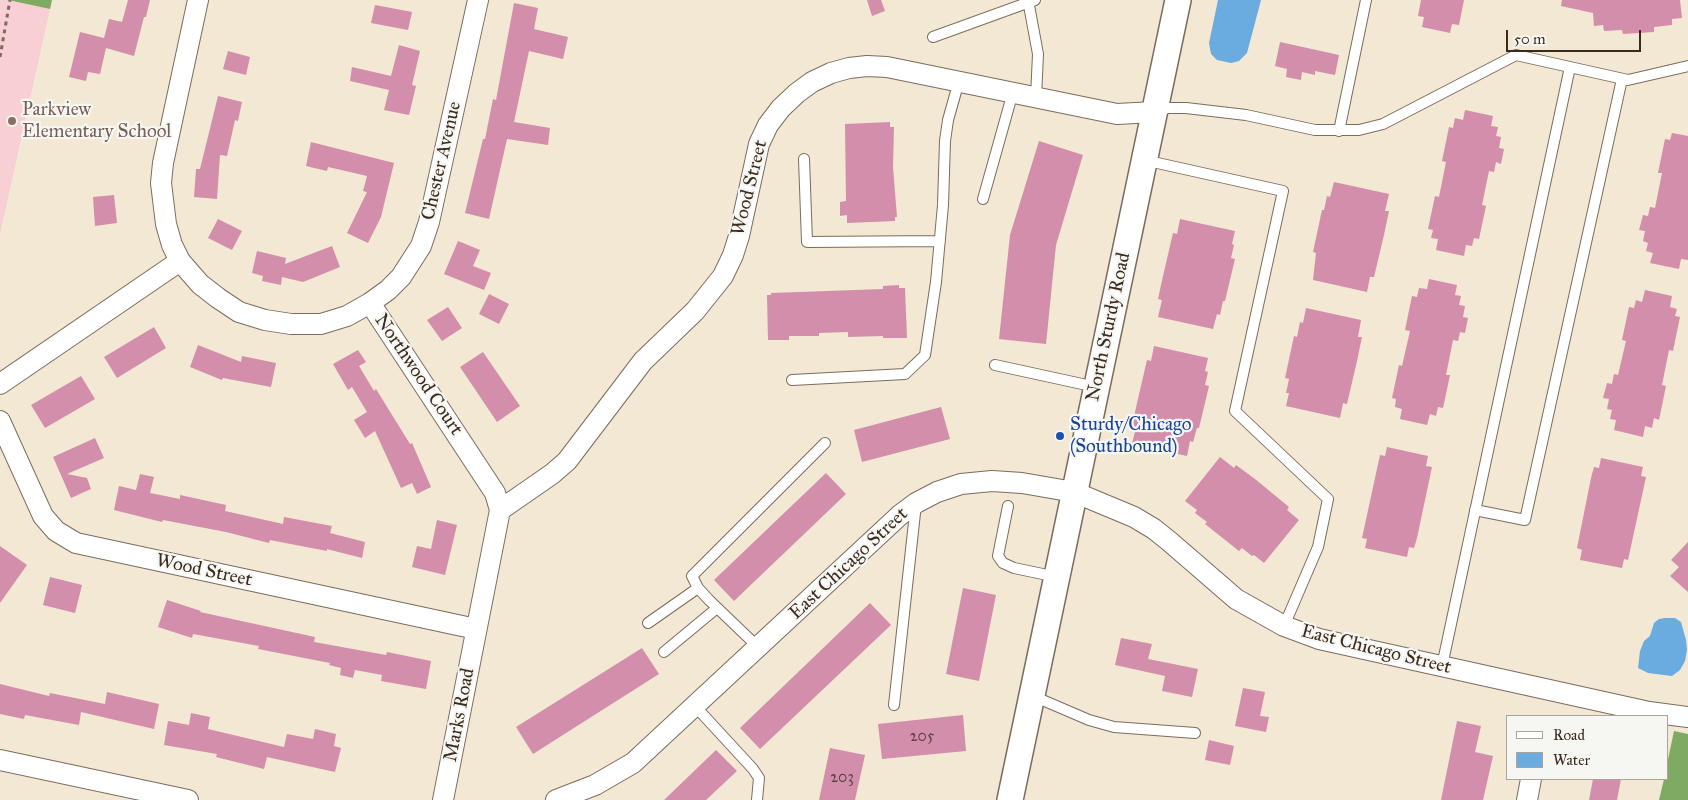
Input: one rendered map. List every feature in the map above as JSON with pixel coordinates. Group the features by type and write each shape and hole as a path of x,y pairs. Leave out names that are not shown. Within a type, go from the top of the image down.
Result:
{"street":[{"name":"Northwood Court","path":"198,0 163,163 161,183 166,224 172,245 180,261 200,284 218,298 239,312 265,320 291,324 321,324 347,316 370,303 486,477 495,493 500,510"},
{"name":"Chester Avenue","path":"370,303 401,278 421,246 478,0"},
{"name":"North Sturdy Road","path":"1010,800 1178,0"},
{"name":"Wood Street","path":"500,510 552,474 567,461 643,361 695,311 723,276 739,236 759,144 768,125 781,108 812,82 831,73 849,68 867,66 887,67 1117,114 1154,112"},
{"path":"0,384 180,261"},
{"name":"Wood Street","path":"0,421 43,516 56,531 76,543 476,630"},
{"name":"East Chicago Street","path":"556,800 595,785 630,765 900,515 916,503 937,492 961,484 992,481 1022,483 1074,492 1134,516 1154,529 1236,599 1284,626 1319,639 1649,712 1688,717"},
{"path":"476,630 500,510"},
{"name":"Marks Road","path":"443,800 476,630"},
{"path":"0,760 188,800"},
{"path":"1527,800 1531,780"}],"lane":[{"path":"1339,131 1366,0"},
{"path":"934,37 1030,1 1038,54 1036,97"},
{"path":"1154,112 1168,108 1186,108 1246,116 1315,130 1359,130 1384,124 1516,55 1628,80 1688,66"},
{"path":"1442,666 1570,67"},
{"path":"1476,510 1525,520 1622,79"},
{"path":"792,380 905,374 925,355 936,282 944,205 945,141 948,120 959,82"},
{"path":"983,199 1013,92"},
{"path":"804,159 807,242 940,241"},
{"path":"1144,160 1283,191 1235,411 1328,499 1318,547 1284,626"},
{"path":"994,365 1096,387"},
{"path":"758,647 698,588 692,576 825,443"},
{"path":"894,706 916,503"},
{"path":"1008,506 998,556 1003,563 1014,568 1056,578"},
{"path":"648,623 698,588"},
{"path":"664,652 717,608"},
{"path":"1032,695 1089,720 1114,727 1195,733"},
{"path":"695,706 753,768 759,778 758,795 749,800"}],"path":[{"path":"0,57 10,0"}],"shaded area":[{"name":"Parkview Elementary School","path":"0,0 50,9 0,234"}],"green space":[{"path":"8,0 52,0 50,9"},
{"path":"1674,731 1688,734 1688,800 1659,800 1664,780 1668,780 1668,759"}],"water":[{"path":"1218,0 1261,0 1247,53 1239,61 1231,63 1217,60 1211,54 1209,43"},
{"path":"1675,618 1681,622 1686,640 1685,661 1680,670 1672,676 1648,673 1638,668 1640,651 1644,641 1650,636 1654,623 1659,619"}],"building":[{"path":"128,0 150,0 134,56 106,48 100,74 88,72 86,81 69,77 80,32 104,38 109,19 122,22"},
{"path":"867,0 881,0 885,11 872,16"},
{"path":"1421,0 1464,0 1459,25 1452,24 1450,33 1422,27 1424,17 1418,16"},
{"path":"1562,0 1680,0 1682,18 1672,19 1672,25 1654,27 1654,32 1623,34 1622,30 1604,31 1603,25 1594,26 1593,13 1561,6"},
{"path":"514,3 538,8 534,29 568,37 563,59 529,51 514,122 550,128 548,145 507,139 489,219 465,213 483,139 485,139 493,99 496,100"},
{"path":"375,5 412,12 408,30 371,23"},
{"path":"1280,42 1339,55 1335,75 1315,71 1315,75 1302,72 1301,80 1286,77 1287,69 1275,66"},
{"path":"399,45 420,51 412,85 416,86 409,115 384,110 389,90 350,81 352,67 391,76"},
{"path":"228,51 250,57 246,75 223,69"},
{"path":"218,96 242,102 238,121 235,120 227,156 220,155 217,199 194,197 196,169 200,169"},
{"path":"1465,110 1493,116 1491,126 1498,127 1496,136 1501,137 1499,148 1504,149 1501,164 1496,162 1494,172 1489,171 1482,205 1486,206 1479,239 1474,238 1472,246 1466,245 1464,256 1436,250 1438,239 1431,238 1433,230 1428,229 1435,196 1439,197 1446,162 1442,161 1449,127 1453,128 1455,118 1463,120"},
{"path":"890,122 890,127 894,127 893,167 897,217 895,217 895,221 847,223 847,215 840,216 840,202 846,201 845,124"},
{"path":"1672,133 1688,136 1688,260 1681,259 1679,269 1650,263 1653,253 1646,251 1648,243 1643,241 1645,231 1639,230 1643,215 1648,216 1650,207 1655,208 1662,173 1658,173 1665,139 1670,140"},
{"path":"1039,141 1083,155 1056,245 1046,344 999,339 1010,235"},
{"path":"311,142 394,163 381,217 368,243 347,233 367,192 363,191 367,176 328,167 327,171 306,166"},
{"path":"1334,182 1389,194 1385,211 1389,211 1384,235 1374,277 1370,277 1367,292 1313,280 1316,253 1313,252 1322,210 1324,210 1327,196 1330,197"},
{"path":"114,195 117,223 95,226 93,197"},
{"path":"218,219 242,231 232,250 208,238"},
{"path":"1180,219 1235,231 1231,258 1235,259 1225,301 1223,301 1220,315 1217,314 1213,329 1158,317 1162,300 1158,299 1163,276 1173,233 1177,234"},
{"path":"458,241 480,250 473,266 491,273 484,290 444,274"},
{"path":"332,246 340,267 303,282 282,277 281,285 262,281 263,276 252,273 257,251 286,258 285,264"},
{"path":"1429,279 1457,285 1455,295 1461,296 1459,305 1465,306 1463,317 1468,318 1465,333 1460,332 1458,341 1453,340 1446,375 1450,375 1443,408 1438,407 1436,416 1430,414 1427,425 1400,419 1402,409 1395,407 1396,399 1392,398 1399,365 1402,366 1410,331 1405,330 1412,296 1417,297 1419,288 1427,289"},
{"path":"899,285 899,288 905,288 907,338 883,338 883,336 848,337 848,332 819,333 819,336 789,336 789,340 768,340 767,295 771,295 771,293 883,289 883,286"},
{"path":"1645,290 1672,296 1670,307 1677,309 1675,316 1680,317 1673,351 1669,350 1662,385 1666,386 1659,420 1654,418 1652,428 1645,426 1643,437 1614,430 1616,420 1610,419 1612,410 1607,409 1609,399 1603,398 1607,383 1612,384 1614,374 1618,375 1626,341 1622,340 1629,307 1634,308 1636,300 1642,302"},
{"path":"489,294 509,304 499,324 479,314"},
{"path":"448,307 462,328 442,341 427,320"},
{"path":"1306,308 1361,320 1358,337 1362,337 1357,361 1347,404 1343,403 1340,418 1286,406 1289,393 1286,393 1289,379 1285,378 1294,336 1297,337 1300,322 1303,323"},
{"path":"154,327 166,348 117,378 104,357"},
{"path":"198,345 241,362 242,356 276,363 271,387 223,378 222,380 190,367"},
{"path":"1154,346 1208,358 1205,371 1208,372 1205,385 1209,386 1199,428 1197,428 1193,442 1190,441 1187,456 1132,444 1136,427 1132,426 1137,403 1147,360 1151,361"},
{"path":"358,350 366,362 359,366 374,391 376,389 410,444 412,443 431,487 417,494 412,483 401,488 375,431 365,438 354,420 367,412 352,387 348,390 333,364"},
{"path":"483,352 520,406 497,422 460,367"},
{"path":"81,376 95,399 45,428 31,405"},
{"path":"941,407 950,439 862,462 854,430"},
{"path":"95,438 104,458 67,474 87,478 91,489 71,498 53,457"},
{"path":"1387,447 1428,456 1426,466 1432,467 1417,538 1414,548 1409,547 1407,557 1365,548 1367,539 1362,538 1380,455 1385,456"},
{"path":"1220,457 1234,468 1236,465 1255,479 1289,507 1287,510 1299,520 1264,563 1242,548 1239,551 1205,524 1207,522 1195,513 1197,510 1185,501"},
{"path":"1601,458 1643,467 1641,476 1646,477 1628,560 1624,559 1622,568 1580,560 1582,550 1577,548 1591,478 1594,467 1599,468"},
{"path":"826,473 846,494 734,601 714,580"},
{"path":"140,474 154,477 150,493 180,499 180,495 226,505 225,511 283,524 284,517 332,526 330,533 365,542 362,558 327,549 327,551 270,540 269,543 226,532 163,520 162,522 114,510 119,486 136,490"},
{"path":"437,520 457,525 445,575 412,567 417,546 431,549"},
{"path":"1688,542 1688,592 1670,576 1679,567 1671,560"},
{"path":"0,546 27,565 0,603"},
{"path":"50,577 82,585 75,613 43,605"},
{"path":"963,588 996,595 979,681 946,674"},
{"path":"167,600 200,612 315,637 314,642 386,655 387,652 431,661 426,689 381,681 382,675 355,670 353,678 340,675 341,668 329,665 330,663 258,649 259,646 193,634 192,638 158,627"},
{"path":"870,603 891,625 760,749 740,728"},
{"path":"1121,638 1152,644 1148,659 1198,669 1192,697 1162,691 1165,676 1115,665"},
{"path":"642,648 659,674 533,754 516,727"},
{"path":"0,684 49,696 50,693 105,704 107,692 159,704 154,729 81,712 79,725 25,715 24,719 0,714"},
{"path":"1243,688 1265,692 1260,716 1269,717 1266,732 1235,726"},
{"path":"191,713 210,717 208,729 284,747 287,734 313,739 315,729 336,734 334,746 341,748 335,772 267,757 264,769 216,757 217,754 164,745 168,721 189,725"},
{"path":"963,715 966,751 882,759 878,724"},
{"path":"1457,721 1481,726 1475,752 1493,756 1483,800 1441,800"},
{"path":"1209,740 1234,746 1230,765 1205,760"},
{"path":"830,748 865,755 855,800 819,800"},
{"path":"716,750 737,771 706,800 664,800"},
{"path":"1593,780 1621,780 1617,800 1589,800"}],"place":[{"name":"Parkview Elementary School","path":"12,121"},
{"name":"Sturdy/Chicago (Southbound)","path":"1060,436"}]}
